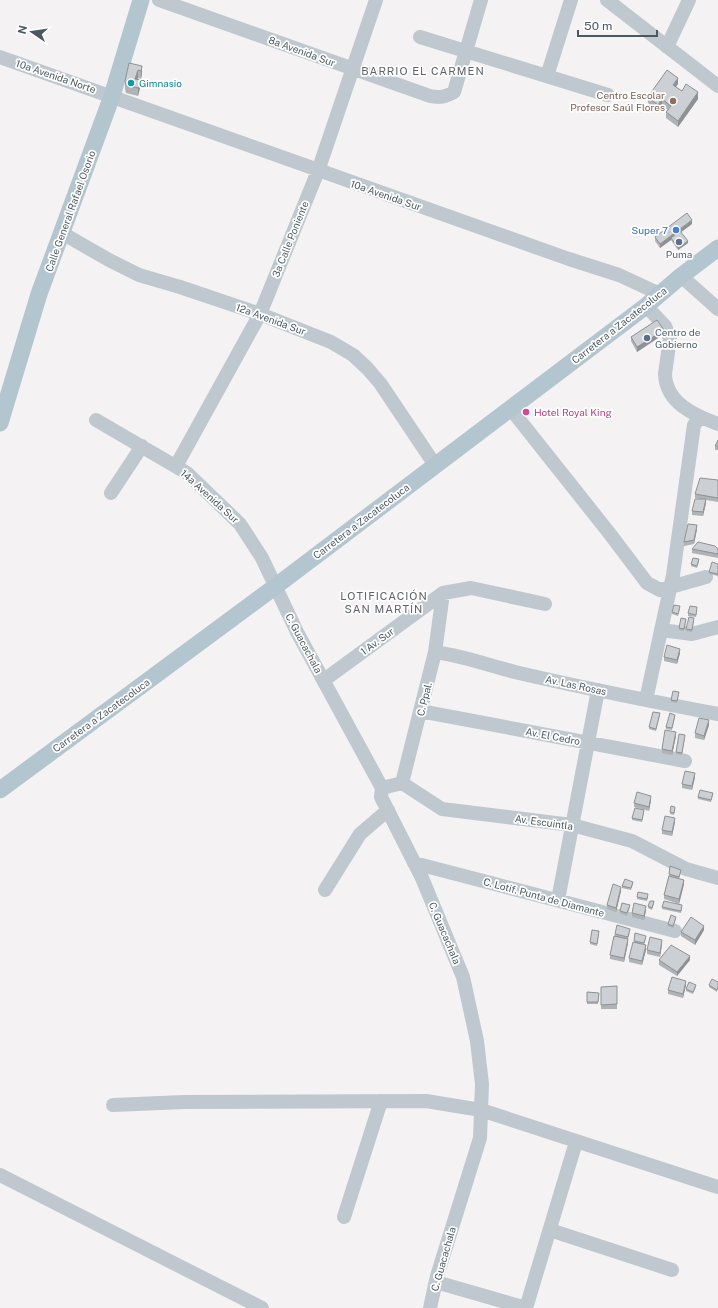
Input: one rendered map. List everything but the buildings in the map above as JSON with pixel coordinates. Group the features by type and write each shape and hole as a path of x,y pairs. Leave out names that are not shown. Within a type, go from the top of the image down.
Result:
{"main road":[{"name":"Calle General Rafael Osorio","path":"1,412 37,301 112,96 141,0"},
{"name":"Carretera a Zacatecoluca","path":"0,790 276,586 646,306 681,276 718,248"}],"street":[{"name":"8a Avenida Sur","path":"159,0 352,69 430,96 440,98 454,92 465,51"},
{"name":"3a Calle Poniente","path":"176,466 260,314 318,171 376,0"},
{"path":"465,51 481,0"},
{"path":"547,76 571,0"},
{"path":"607,0 718,86"},
{"path":"668,47 690,0"},
{"path":"420,37 608,95"},
{"name":"10a Avenida Norte","path":"0,57 112,96"},
{"name":"10a Avenida Sur","path":"112,96 318,171 568,259 619,275 660,294"},
{"name":"12a Avenida Sur","path":"62,232 109,260 139,275 260,314 331,342 353,355 368,368 380,383 435,465"},
{"path":"681,276 718,308"},
{"path":"646,306 665,326 670,338 665,380 671,395 676,402 700,418 718,424"},
{"path":"510,408 647,583 660,590 706,577"},
{"path":"646,700 670,587 694,425 700,418"},
{"name":"14a Avenida Sur","path":"96,420 187,473 240,524 262,558 276,586"},
{"path":"111,493 142,446"},
{"name":"C. Guacachala","path":"276,586 297,632 382,788 382,797 422,878 463,977 477,1041 482,1084 480,1138 436,1282 430,1308"},
{"name":"1 Av. Sur","path":"324,680 443,592 471,588 545,604"},
{"name":"C. Ppal.","path":"402,783 435,652 443,592"},
{"path":"661,630 692,634 718,627"},
{"name":"Av. Las Rosas","path":"435,652 482,661 514,671 598,690 718,714"},
{"path":"558,900 598,690"},
{"name":"Av. El Cedro","path":"420,711 685,761"},
{"path":"382,788 402,783"},
{"name":"Av. Escuintla","path":"402,783 442,809 572,825 632,841 686,869 718,878"},
{"path":"326,890 360,834 388,810"},
{"name":"C. Lotif. Punta de Diamante","path":"414,863 675,931"},
{"path":"344,1217 381,1101"},
{"path":"113,1105 184,1102 426,1101 481,1110 718,1187"},
{"path":"436,1282 526,1308 576,1142"},
{"path":"0,1176 262,1308"},
{"path":"550,1230 672,1270"}],"place":[{"name":"Gimnasio","path":"131,83"},
{"name":"Centro Escolar Profesor Saúl Flores","path":"673,101"},
{"name":"Super 7","path":"676,230"},
{"name":"Puma","path":"679,242"},
{"name":"Centro de Gobierno","path":"647,338"},
{"name":"Hotel Royal King","path":"526,412"}],"district":[{"name":"BARRIO EL CARMEN","path":"423,71"},
{"name":"LOTIFICACIÓN SAN MARTÍN","path":"384,602"}]}
